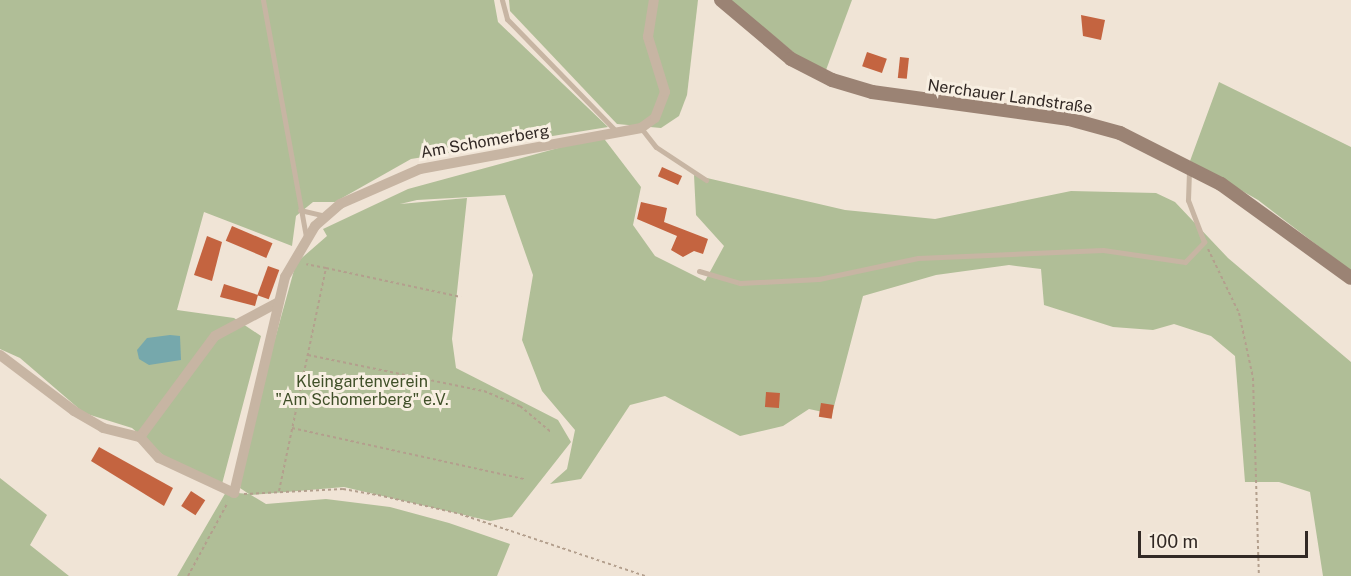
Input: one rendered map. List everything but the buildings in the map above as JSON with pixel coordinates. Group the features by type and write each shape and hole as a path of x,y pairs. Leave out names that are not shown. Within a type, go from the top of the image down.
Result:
{"main road":[{"name":"Nerchauer Landstraße","path":"721,0 784,54 832,80 920,101 1082,121 1190,168 1250,202 1351,278"}],"street":[{"path":"641,128 655,118 665,92 648,37 654,0"},
{"name":"Am Schomerberg","path":"234,493 279,302 291,262 306,237 326,216 374,185 420,169 641,128"},
{"path":"140,437 215,336 279,302"},
{"path":"0,355 84,417 140,437 159,458 234,493"}],"lane":[{"path":"263,0 306,237"},
{"path":"502,0 507,19 617,133"},
{"path":"641,128 656,147 705,180"},
{"path":"699,272 740,283 819,279 918,258 1103,250 1170,263 1191,259 1204,242 1188,200 1190,168"},
{"path":"300,210 326,216"}],"path":[{"path":"1204,242 1239,313 1253,378 1259,576"},
{"path":"291,262 461,297"},
{"path":"279,492 326,268"},
{"path":"308,355 484,391 520,406 552,433"},
{"path":"292,428 524,478"},
{"path":"188,576 234,493 343,489 460,514 645,576"}],"green space":[{"path":"0,0 494,0 498,22 608,127 411,159 335,202 313,202 296,216 292,246 204,212 177,310 234,318 261,336 222,484 164,456 132,428 84,413 20,358 0,349"},
{"path":"509,0 698,0 687,95 679,116 661,128 617,124 510,11"},
{"path":"730,0 852,0 826,70 798,56"},
{"path":"1219,82 1351,147 1351,271 1258,200 1190,161"},
{"name":"Kleingartenverein \"Am Schomerberg\" e.V.","path":"602,136 641,187 633,225 655,256 705,281 724,246 696,215 694,175 845,210 935,219 1071,191 1156,193 1175,202 1228,258 1351,362 1351,576 1323,576 1310,492 1279,482 1245,482 1235,356 1211,336 1174,324 1153,330 1113,327 1044,305 1041,269 1009,265 936,275 863,296 832,414 809,409 783,426 740,436 665,396 630,405 581,479 550,484 567,469 575,430 542,391 522,340 533,275 505,195 417,200 400,204 467,198 452,339 456,368 558,420 571,442 512,517 490,521 344,487 251,495 266,504 326,499 390,507 449,523 510,544 497,576 177,576 226,492 249,494 240,488 247,440 296,263 327,236 323,229 408,189"},
{"path":"0,478 47,515 30,545 69,576 0,576"}],"water":[{"path":"180,336 181,360 149,365 139,359 137,350 147,338"}]}
